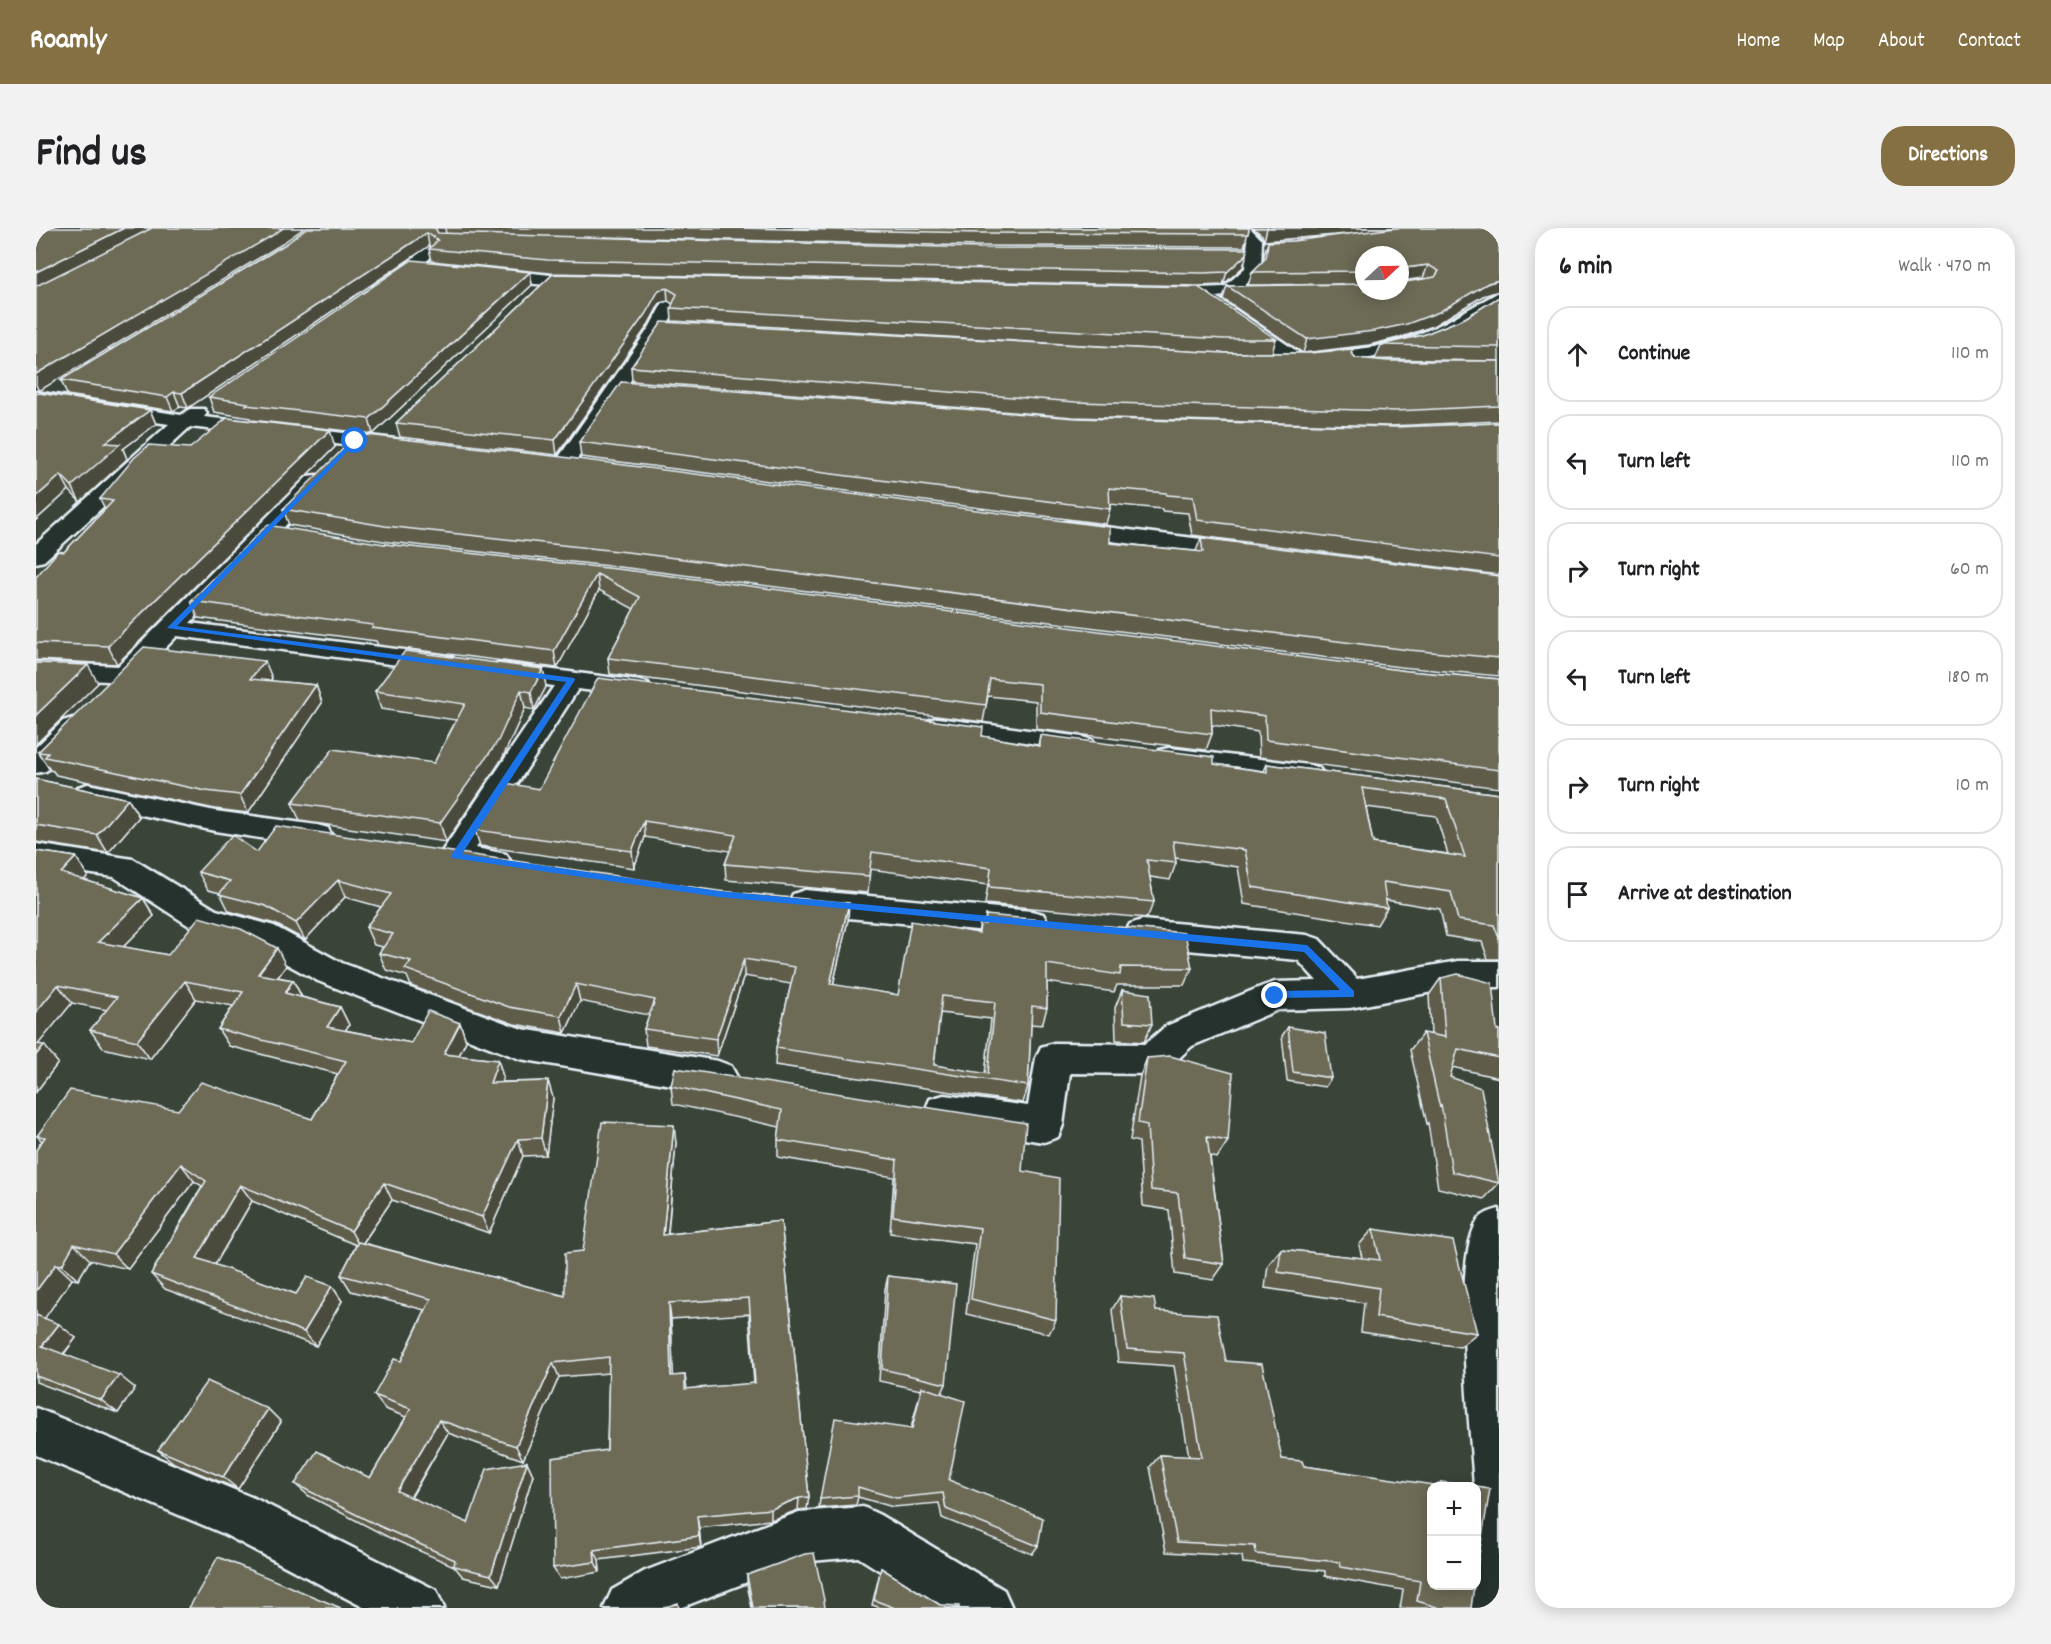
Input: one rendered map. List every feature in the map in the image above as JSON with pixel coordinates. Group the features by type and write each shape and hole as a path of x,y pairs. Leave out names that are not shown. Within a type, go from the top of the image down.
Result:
{"street":[{"path":"1228,292 1253,269 1249,252 1255,240 1242,228"},
{"path":"363,300 446,240 464,234"},
{"path":"1249,252 1271,248"},
{"path":"412,266 435,268"},
{"path":"470,272 550,280 610,281"},
{"path":"533,296 550,280"},
{"path":"564,464 657,328 682,282"},
{"path":"1250,292 1193,293 1299,361 1348,356 1400,345 1435,334 1499,297"},
{"path":"657,328 681,329"},
{"path":"1253,361 1299,361 1382,368"},
{"path":"38,400 62,386"},
{"path":"616,388 639,390"},
{"path":"38,400 185,421 351,452 414,447"},
{"path":"36,556 185,421 214,401"},
{"path":"341,839 215,821 44,780 97,703 125,674 171,628 279,532 351,452 396,427"},
{"path":"541,461 587,467"},
{"path":"1049,526 1262,554"},
{"path":"171,628 666,692"},
{"path":"36,670 125,674"},
{"path":"524,866 444,854 571,680"},
{"path":"916,725 1106,749"},
{"path":"1142,754 1332,778"},
{"path":"36,855 123,867 206,920 262,934 330,972 520,1044 752,1082"},
{"path":"778,899 1060,926"},
{"path":"1107,930 1307,948 1350,994"},
{"path":"914,1106 1044,1125 1054,1058 1153,1059 1179,1036 1275,996 1350,994 1458,974 1499,974"},
{"path":"1489,1608 1498,1486 1484,1295 1493,1234 1499,1228"},
{"path":"36,1431 239,1515 418,1608"},
{"path":"630,1608 663,1589 799,1537 863,1532 986,1608"}],"building":[{"path":"36,228 124,228 36,272"},
{"path":"152,228 283,228 36,374 36,286"},
{"path":"307,228 435,228 438,233 980,248 1247,249 1247,254 1227,272 1202,273 548,260 429,249 438,240 427,233 182,393 174,392 167,397 61,380 286,244"},
{"path":"740,228 1249,229 1248,234 980,233"},
{"path":"1395,228 1499,228 1499,280 1488,283 1439,312 1407,324 1374,331 1307,339 1227,286 1355,284 1355,300 1409,300 1409,281 1435,277 1439,271 1428,265 1409,267 1409,246 1355,246 1355,271 1252,272 1266,258 1268,242"},
{"path":"412,260 530,272 369,419 246,405 248,403 209,397"},
{"path":"553,274 1198,287 1276,339 1224,339 671,308 677,294 667,288 659,290 646,313 555,440 396,423"},
{"path":"1499,297 1499,347 1381,345 1423,335 1465,318"},
{"path":"662,322 1224,353 1310,353 1353,349 1351,353 1356,358 1388,361 1499,361 1499,406 1395,411 1076,402 631,367"},
{"path":"621,382 1076,418 1395,427 1499,423 1499,558 1197,520 1193,497 1167,495 1166,493 1109,488 1110,509 579,442"},
{"path":"36,394 150,410 105,443 120,444 72,486 61,475 36,497"},
{"path":"227,418 330,430 108,646 36,643 36,577 58,551 64,552 113,501 100,499 134,458 149,445 190,448"},
{"path":"358,434 562,457 1110,527 1110,543 1203,552 1201,538 1499,576 1499,658 1409,650 627,552 385,526 283,509"},
{"path":"267,525 384,544 626,570 1408,671 1499,679 1499,770 1266,740 1265,716 1211,708 1212,734 1040,712 1040,684 990,679 986,705 608,658 640,597 597,574 554,651 372,628 373,625 191,601"},
{"path":"144,647 265,661 250,679 316,685 240,795 206,791 45,757 48,753 38,752"},
{"path":"405,651 543,669 531,692 521,690 498,741 440,823 292,803 333,749 434,763 465,704 375,691"},
{"path":"36,663 88,665 36,715"},
{"path":"598,678 983,727 982,736 1040,746 1040,735 1214,757 1214,764 1267,772 1267,764 1499,794 1499,938 1494,925 1458,920 1451,892 1383,882 1387,908 1252,887 1245,850 1173,841 1176,863 1147,860 1154,902 989,887 991,868 872,852 869,876 725,864 736,835 644,821 632,851 475,830 506,783 539,789","holes":["1362,788 1446,799 1465,857 1373,843"]},
{"path":"36,779 128,799 97,835 36,825"},
{"path":"276,826 718,891 849,903 830,984 898,995 911,921 979,933 980,923 985,924 986,915 1185,933 1192,968 1121,967 1120,975 1047,964 1047,1008 1032,1006 1028,1086 776,1048 795,967 744,959 716,1039 644,1029 655,1000 576,984 561,1016 509,1007 405,969 411,961 379,953 393,934 366,927 391,894 338,880 296,923 266,906 219,894 230,881 198,872 232,835 257,852","holes":["942,996 995,1002 988,1074 934,1065"]},
{"path":"36,851 76,857 61,873 143,898 98,942 168,955 199,917 241,929 277,948 258,974 293,980 285,993 340,1007 327,1027 411,1043 428,1011 460,1023 444,1054 498,1060 490,1083 548,1081 541,1138 518,1139 482,1217 384,1183 351,1231 240,1185 197,1258 296,1294 307,1277 332,1286 304,1332 151,1274 206,1181 181,1164 113,1254 74,1244 62,1265 56,1264 36,1291 36,1150 45,1137 37,1136 70,1090 178,1110 201,1082 312,1119 346,1061 218,1029 243,992 185,981 137,1041 90,1030 117,997 58,985 36,1012"},
{"path":"1458,974 1492,983 1497,1030 1499,1030 1499,1058 1458,1049 1450,1077 1481,1088 1499,1183 1452,1172 1441,1104 1440,1108 1423,1033 1445,1037 1441,978"},
{"path":"1122,990 1150,994 1152,1024 1124,1022"},
{"path":"1288,1027 1325,1033 1331,1078 1293,1072"},
{"path":"36,1044 44,1045 36,1055"},
{"path":"1170,1056 1233,1073 1228,1141 1207,1137 1224,1264 1185,1258 1178,1193 1151,1190 1147,1125 1138,1123 1147,1058"},
{"path":"675,1068 1026,1123 1022,1171 1059,1178 1056,1320 971,1299 980,1228 893,1216 897,1160 778,1140 782,1110 671,1086"},
{"path":"602,1122 674,1125 663,1235 781,1221 809,1497 799,1498 771,1509 697,1516 699,1536 594,1550 595,1562 553,1568 552,1458 607,1450 609,1357 553,1363 516,1446 439,1420 397,1491 468,1523 487,1469 527,1462 491,1575 454,1566 455,1560 377,1525 295,1484 317,1451 370,1478 411,1409 374,1395 394,1359 401,1361 431,1299 341,1275 358,1242 565,1296 565,1253 583,1251","holes":["749,1298 755,1383 685,1389 685,1375 671,1376 669,1303"]},
{"path":"1373,1229 1453,1241 1477,1333 1376,1317 1379,1288 1278,1272 1281,1249 1380,1260"},
{"path":"888,1276 956,1284 946,1384 882,1369"},
{"path":"1120,1296 1154,1299 1156,1311 1217,1315 1226,1361 1262,1364 1282,1459 1302,1461 1304,1466 1427,1484 1427,1590 1473,1590 1471,1608 1440,1608 1417,1601 1420,1581 1341,1567 1340,1562 1256,1554 1255,1546 1177,1542 1160,1455 1202,1457 1184,1353 1127,1349"},
{"path":"36,1315 59,1324 42,1346 119,1375 101,1400 36,1376"},
{"path":"207,1381 268,1409 223,1477 158,1450"},
{"path":"922,1387 965,1401 949,1480 1043,1518 1038,1546 946,1509 943,1493 896,1498 858,1487 858,1496 820,1499 835,1418 912,1429"},
{"path":"1481,1488 1490,1489 1481,1543"},
{"path":"814,1553 825,1608 753,1608 747,1575 805,1554"},
{"path":"218,1557 341,1608 189,1608"},
{"path":"881,1568 940,1605 959,1606 959,1608 895,1608 874,1600"},
{"path":"678,1603 679,1608 663,1608"}],"route":[{"path":"355,441 171,628 571,680 456,856 719,894 1307,948 1350,994 1275,996"}]}
